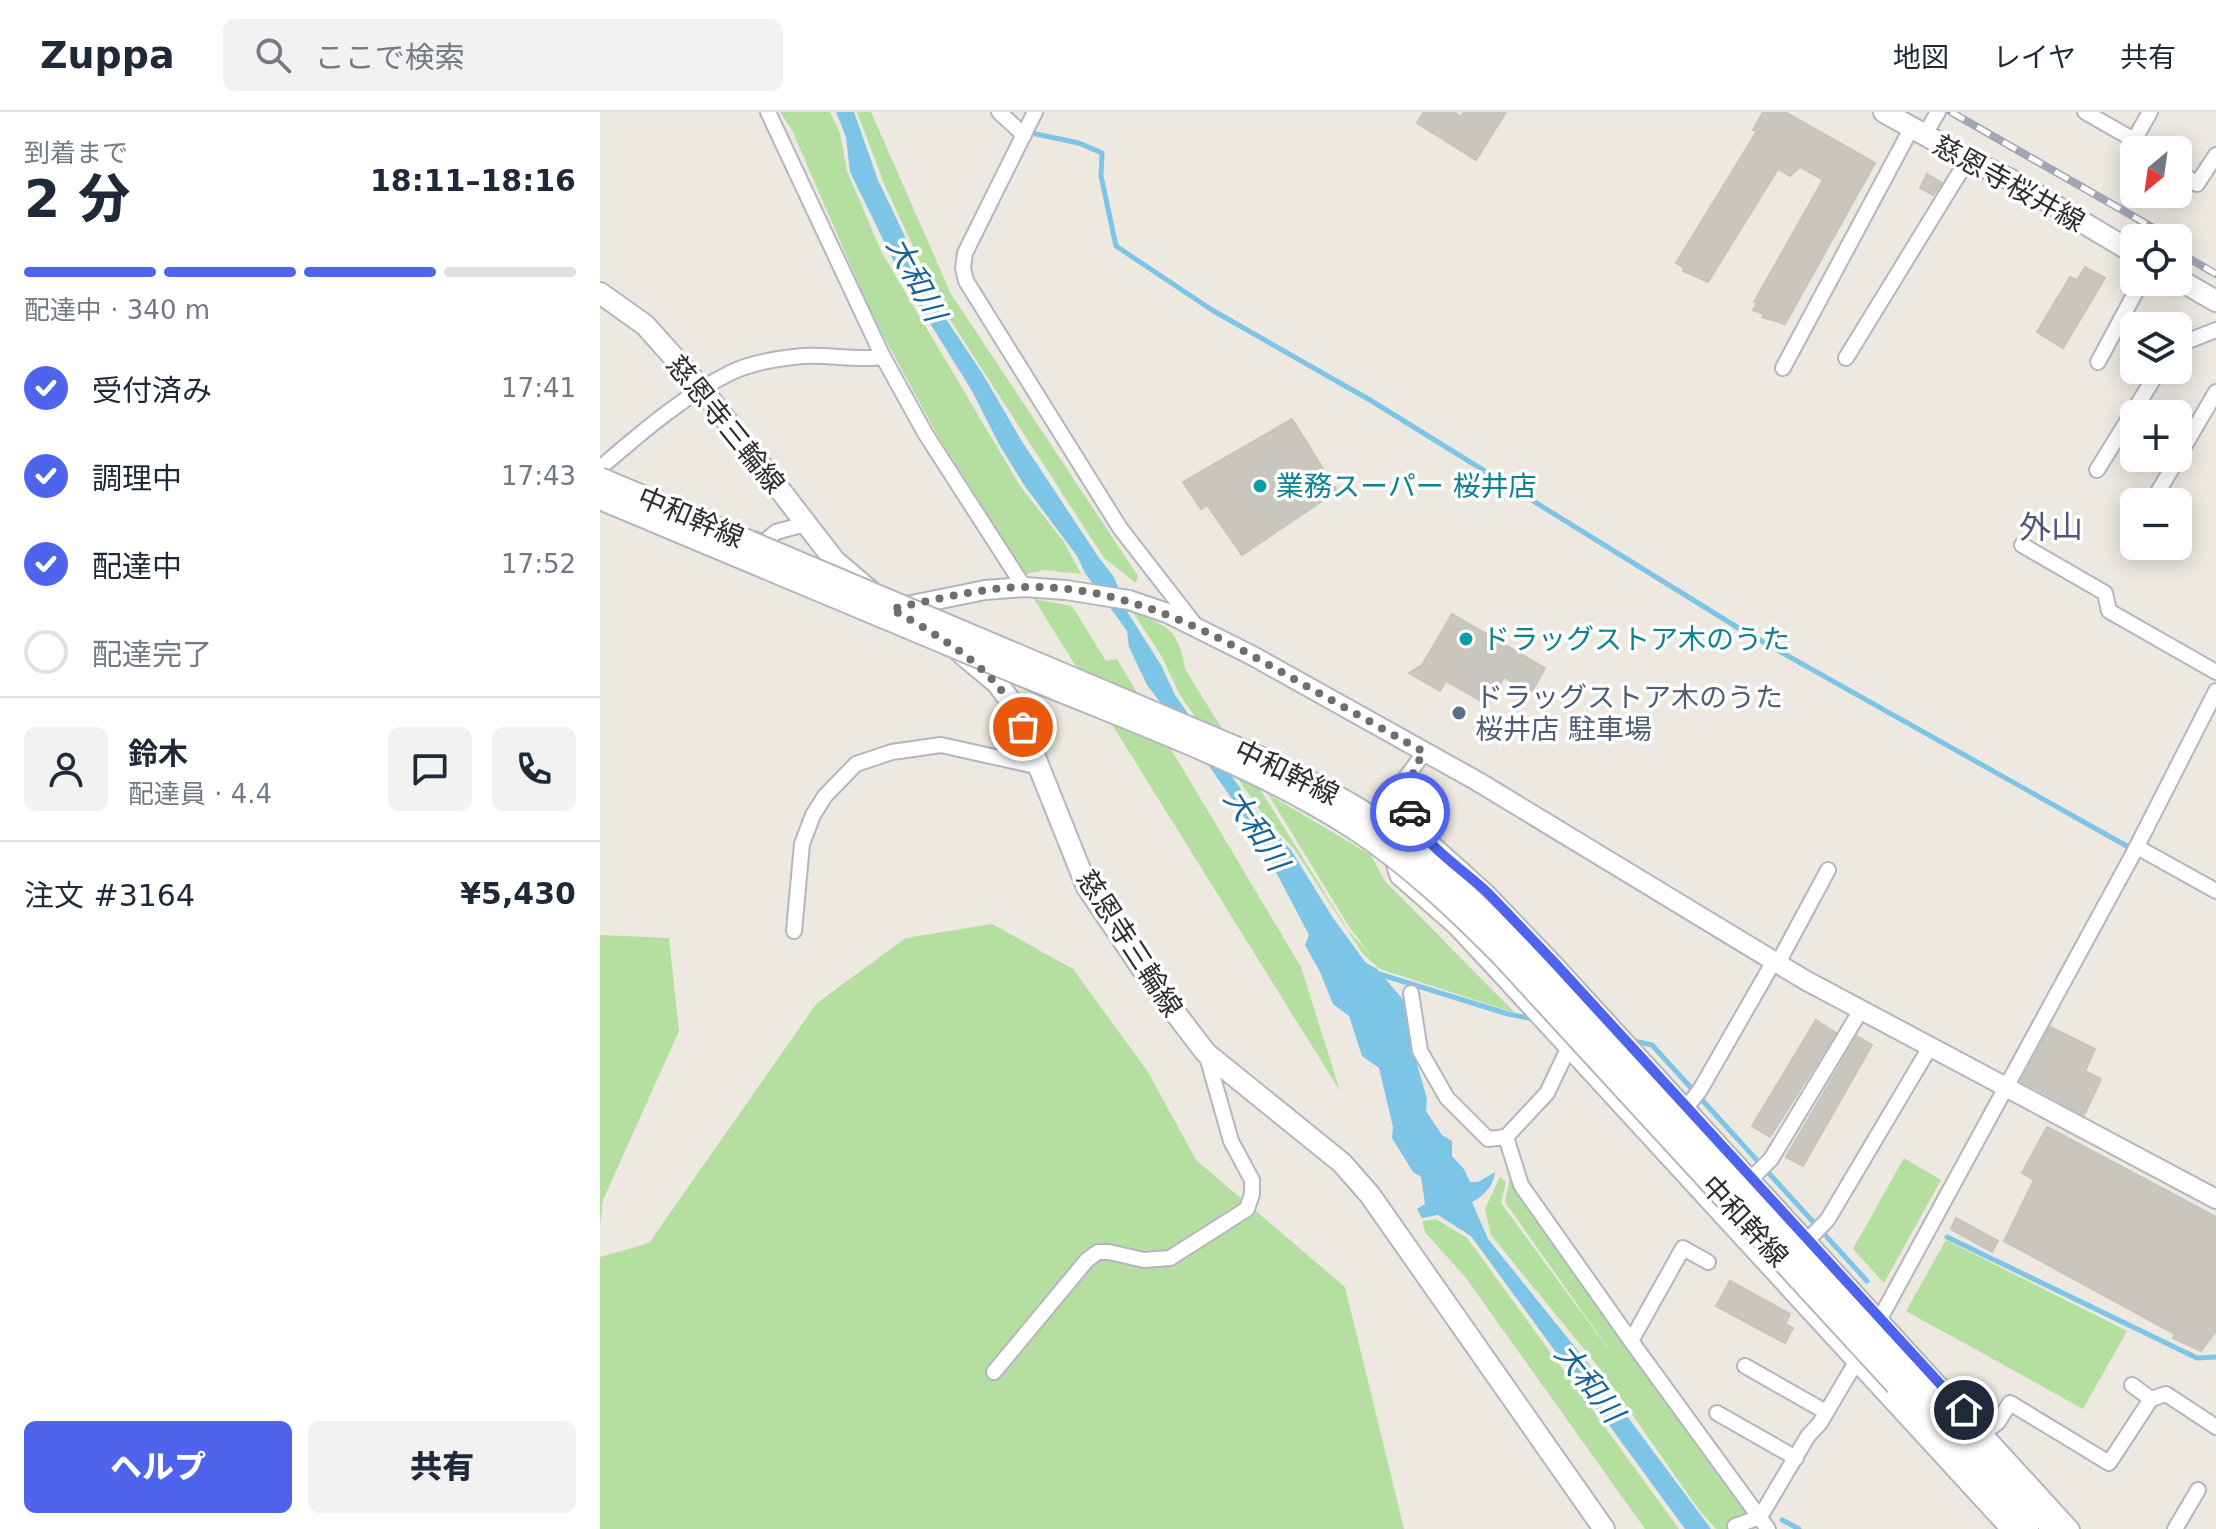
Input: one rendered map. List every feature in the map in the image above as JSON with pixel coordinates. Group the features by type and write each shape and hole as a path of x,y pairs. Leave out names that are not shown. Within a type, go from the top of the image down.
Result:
{"main road":[{"name":"慈恩寺桜井線","path":"1884,112 2017,183 2120,245"},
{"path":"2192,287 2216,301"},
{"name":"慈恩寺三輪線","path":"600,293 645,325 702,389 835,561 891,609 929,630 997,683 1015,707 1087,887 1150,980 1206,1053 1342,1163 1370,1195 1604,1529"},
{"name":"中和幹線","path":"600,473 1256,755 1363,811 1411,846 1458,885 1512,939 1903,1379 2028,1529"},
{"name":"中和幹線","path":"600,501 1265,780 1354,829 1401,862 1445,899 1500,954 1903,1379 2053,1529"}],"street":[{"path":"768,112 883,357 925,433 1024,587"},
{"path":"999,112 1029,123 965,253 963,268 966,281 1120,528 1196,627"},
{"path":"1783,368 1918,132 1938,112"},
{"path":"2085,112 2127,136"},
{"path":"2136,136 2150,112"},
{"path":"2192,181 2197,184 2216,155"},
{"path":"1846,358 1968,159"},
{"path":"2098,362 2133,296"},
{"path":"2192,339 2216,330"},
{"path":"805,524 776,532 763,543 600,473 632,440 702,389 733,371 804,356 883,357"},
{"path":"2097,470 2150,384"},
{"path":"2192,434 2216,392"},
{"path":"600,501 821,598 891,609 985,590 1024,587 1129,600 1196,627 1490,788 1776,962 1861,1010 2216,1199"},
{"path":"2022,545 2105,593 2109,611 2216,672"},
{"path":"1764,1523 1808,1436 1820,1423 1856,1363 2136,849 2216,691"},
{"path":"794,931 802,844 813,815 825,796 856,764 892,752 941,745 1040,767"},
{"path":"1424,752 1411,774 1398,786 1385,812 1384,836 1398,877 1455,927 2008,1529"},
{"path":"1411,774 1408,800 1411,814 1428,839 1487,892 1554,962 2072,1529"},
{"path":"2136,849 2216,891"},
{"path":"1686,1108 1700,1090 1828,870"},
{"path":"1411,993 1420,1051 1447,1098 1488,1139 1506,1137 1547,1093 1568,1049"},
{"path":"1751,1179 1771,1159 1861,1010"},
{"path":"1808,1240 1828,1219 1930,1047"},
{"path":"994,1372 1087,1260 1098,1252 1144,1260 1170,1258 1247,1209 1252,1180 1231,1141 1206,1053"},
{"path":"1506,1137 1521,1185 1764,1523"},
{"path":"1631,1341 1683,1248 1708,1262"},
{"path":"1745,1366 1826,1412"},
{"path":"2132,1385 2151,1399"},
{"path":"1985,1432 1998,1422 2010,1403 2109,1463 2151,1399 2166,1394 2216,1427"},
{"path":"1717,1413 1796,1458"},
{"path":"2175,1529 2198,1490"},
{"path":"1735,1526 1764,1523"}],"green space":[{"path":"780,112 830,112 840,133 847,171 882,253 1020,486 1064,542 1081,574 1044,570 1026,574 938,436 873,317 792,130"},
{"path":"857,112 871,112 951,294 1138,576 1136,583 1104,558 940,304 885,186"},
{"path":"1034,599 1072,606 1106,661 1117,659 1301,967 1340,1091"},
{"path":"1133,612 1165,627 1176,638 1186,671 1348,930 1371,956 1350,928 1268,794 1371,855 1385,881 1515,1013 1380,969 1363,954 1294,849 1266,819 1180,695 1162,657"},
{"path":"992,924 1073,969 1148,1072 1196,1160 1345,1287 1404,1529 600,1529 600,1257 649,1243 817,1003 906,938"},
{"path":"600,935 669,938 679,1031 603,1200 600,1226"},
{"path":"1904,1158 1941,1180 1884,1283 1853,1249"},
{"path":"1512,1168 1756,1520 1738,1529 1716,1529 1699,1510 1601,1370 1491,1235 1485,1209 1500,1177 1506,1182 1501,1203 1620,1365 1505,1202"},
{"path":"1436,1219 1467,1238 1679,1529 1645,1529 1466,1278 1425,1232 1422,1221"},
{"path":"1946,1240 2127,1331 2083,1409 1906,1311"}],"water":[{"name":"大和川","path":"836,112 854,112 878,180 940,310 1021,440 1114,577 1128,613 1161,665 1175,695 1261,818 1291,850 1333,918 1366,963 1377,969 1406,1003 1427,1099 1426,1111 1442,1135 1452,1141 1452,1156 1464,1169 1470,1182 1478,1182 1495,1172 1487,1190 1472,1202 1488,1239 1583,1357 1711,1529 1685,1529 1471,1236 1438,1215 1422,1218 1417,1209 1425,1204 1421,1177 1413,1172 1392,1138 1393,1127 1379,1068 1362,1056 1349,1016 1333,1004 1305,945 1309,935 1256,834 1147,685 1129,647 1127,631 1024,485 972,391 902,278 850,172 846,137"}],"building":[{"path":"1424,112 1454,112 1461,117 1464,112 1506,112 1476,160 1417,123"},
{"path":"1763,112 1785,112 1875,163 1785,324 1762,317 1764,314 1753,310 1757,303 1754,302 1823,180 1800,167 1790,176 1778,169 1708,282 1683,271 1684,268 1676,263 1757,131 1753,130"},
{"path":"1927,174 1942,183 1933,195 1920,188"},
{"path":"2085,267 2105,278 2063,348 2037,332 2070,277 2077,280"},
{"name":"業務スーパー 桜井店","path":"1292,419 1337,491 1242,555 1207,505 1201,509 1183,482"},
{"name":"ドラッグストア木のうた","path":"1452,614 1545,668 1531,693 1504,677 1488,705 1446,681 1440,691 1409,673 1422,665"},
{"path":"1816,1020 1836,1033 1770,1137 1752,1126"},
{"path":"2050,1027 2095,1049 2085,1071 2101,1079 2084,1115 2021,1081"},
{"path":"1857,1036 1872,1045 1803,1166 1786,1157"},
{"path":"2047,1127 2216,1217 2216,1331 2201,1351 2004,1241 2034,1180 2022,1173"},
{"path":"1956,1218 1998,1241 1992,1252 1951,1229"},
{"path":"1730,1281 1790,1314 1785,1324 1793,1328 1785,1343 1716,1306"}],"waterway":[{"path":"1028,130 1079,143 1102,153 1101,176 1116,246 1212,310 1370,400 1740,629 2132,849"},
{"path":"1379,974 1508,1014 1534,1019"},
{"path":"1630,1040 1652,1045 1867,1281"},
{"path":"1947,1237 2197,1358 2216,1357"},
{"path":"1782,1520 1799,1529"}],"railway":[{"path":"1951,112 2147,224"},
{"path":"2192,260 2216,274"}],"way so far":[{"path":"1023,727 1015,707 997,683 929,630 891,609 985,590 1024,587 1129,600 1167,613 1218,637 1424,752 1411,774 1410,812"}],"place":[{"name":"業務スーパー 桜井店","path":"1260,486"},
{"name":"ドラッグストア木のうた","path":"1466,639"},
{"name":"ドラッグストア木のうた 桜井店 駐車場","path":"1459,713"}],"district":[{"name":"外山","path":"2051,527"}],"route":[{"path":"1410,812 1415,824 1428,839 1487,892 1554,962 1964,1410"}]}
